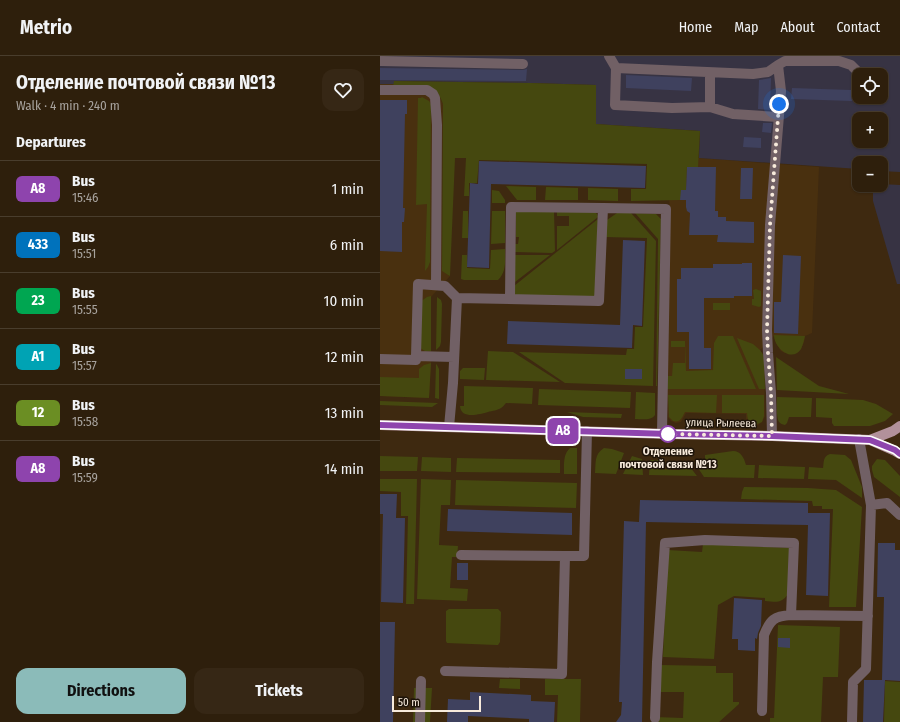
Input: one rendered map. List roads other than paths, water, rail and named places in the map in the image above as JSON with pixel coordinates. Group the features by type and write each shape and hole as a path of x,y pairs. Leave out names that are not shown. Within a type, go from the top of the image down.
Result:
{"main road":[{"name":"улица Рылеева","path":"380,425 870,440"},
{"path":"870,440 893,431 900,426"},
{"path":"870,440 890,448 900,454"}],"lane":[{"path":"609,56 616,68 615,105 672,108 710,107 733,114 778,117"},
{"path":"380,61 396,58 523,64"},
{"path":"616,68 753,74 768,72 785,61 839,61 851,65 854,68"},
{"path":"772,436 767,330 770,225 781,92 778,66"},
{"path":"710,73 710,107"},
{"path":"380,90 427,90 436,98 438,125 436,285"},
{"path":"510,299 511,207 666,209 662,434"},
{"path":"380,359 416,360 418,284 445,286 457,298 599,301 603,208"},
{"path":"449,427 457,298"},
{"path":"416,356 454,357"},
{"path":"462,555 584,556 587,431"},
{"path":"852,722 853,682 866,669 871,505 859,439"},
{"path":"871,505 887,504 900,515"},
{"path":"655,718 665,543 705,540 794,543 791,615"},
{"path":"445,671 562,674 565,556"},
{"path":"762,711 764,635 768,626 774,619 782,615 868,616"},
{"path":"420,722 421,681"}],"place":[{"name":"Отделение почтовой связи №13","path":"668,434"}]}
